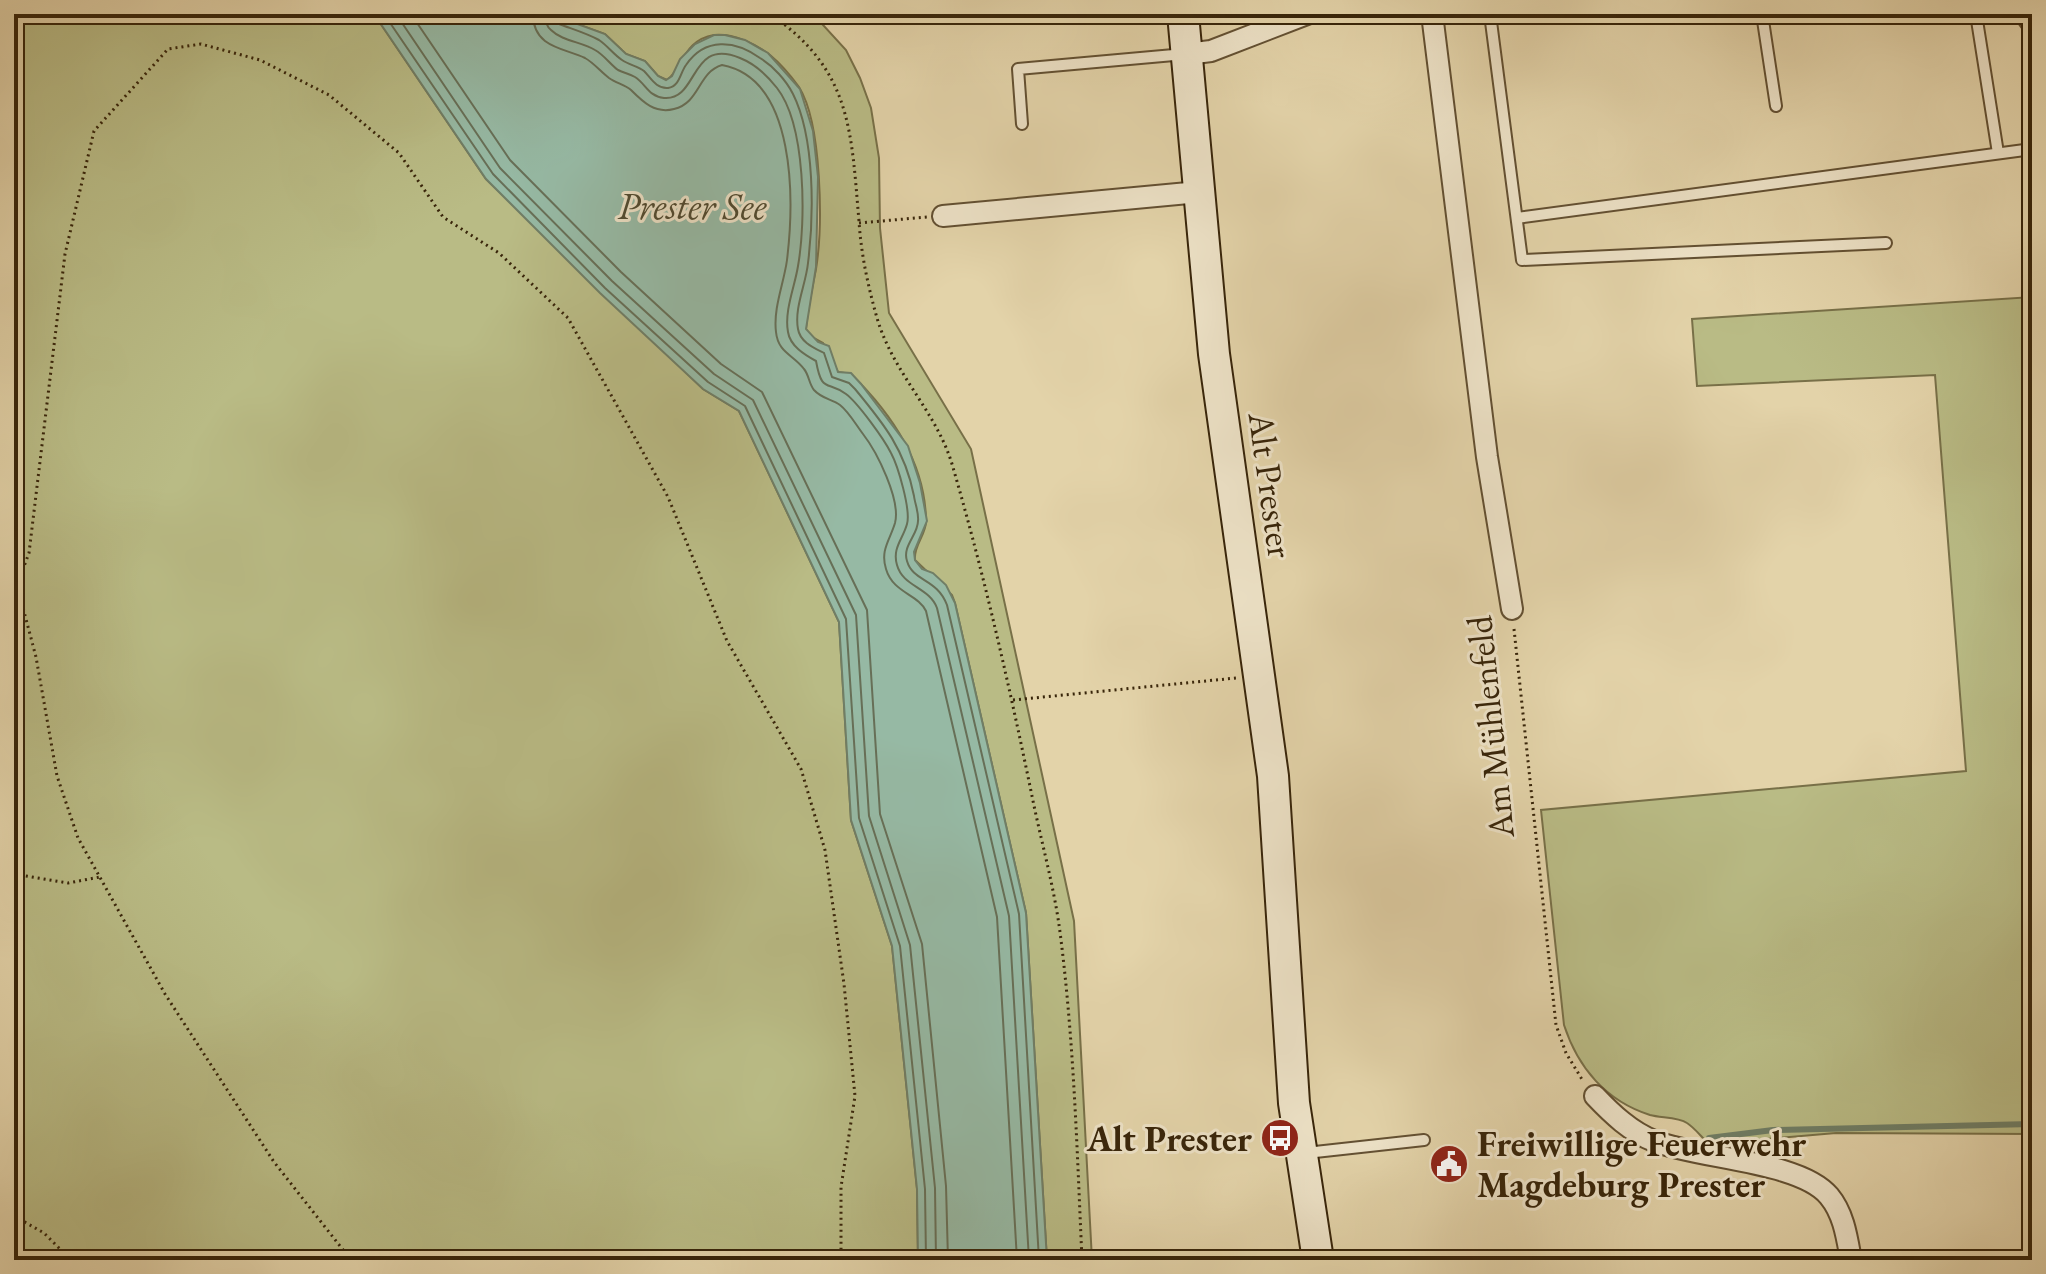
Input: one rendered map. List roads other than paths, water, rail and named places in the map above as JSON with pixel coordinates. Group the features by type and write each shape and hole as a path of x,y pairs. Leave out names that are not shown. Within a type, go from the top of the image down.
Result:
{"main road":[{"name":"Alt Prester","path":"1183,14 1214,354 1273,776 1288,1030 1300,1153 1318,1260"}],"street":[{"path":"1187,54 1211,51 1307,14"},
{"name":"Am Mühlenfeld","path":"1432,14 1487,457 1512,609"},
{"path":"943,216 1199,192"},
{"path":"1595,1096 1618,1118 1652,1140 1693,1153 1782,1171 1813,1182 1827,1193 1837,1208 1851,1260"}],"lane":[{"path":"1490,14 1522,260 1886,243"},
{"path":"1762,14 1776,106"},
{"path":"1976,14 1998,153"},
{"path":"2019,14 2030,29 2032,39"},
{"path":"1022,124 1018,69 1187,54"},
{"path":"1517,218 2032,149"},
{"path":"1300,1153 1424,1140"}],"water":[{"name":"Prester See","path":"374,14 550,14 605,34 626,54 645,61 658,76 666,80 695,44 714,35 725,35 745,40 768,53 800,89 813,131 818,177 816,267 806,329 818,342 829,346 838,372 851,373 908,446 920,483 927,521 914,552 915,560 922,569 933,573 946,585 955,603 1026,913 1047,1260 918,1260 917,1189 892,946 851,820 839,622 739,411 703,389 600,293 486,179"}],"waterway":[{"path":"1709,1138 1773,1130 2032,1124"}],"place":[{"name":"Alt Prester","path":"1280,1138"},
{"name":"Freiwillige Feuerwehr Magdeburg Prester","path":"1449,1164"}]}
